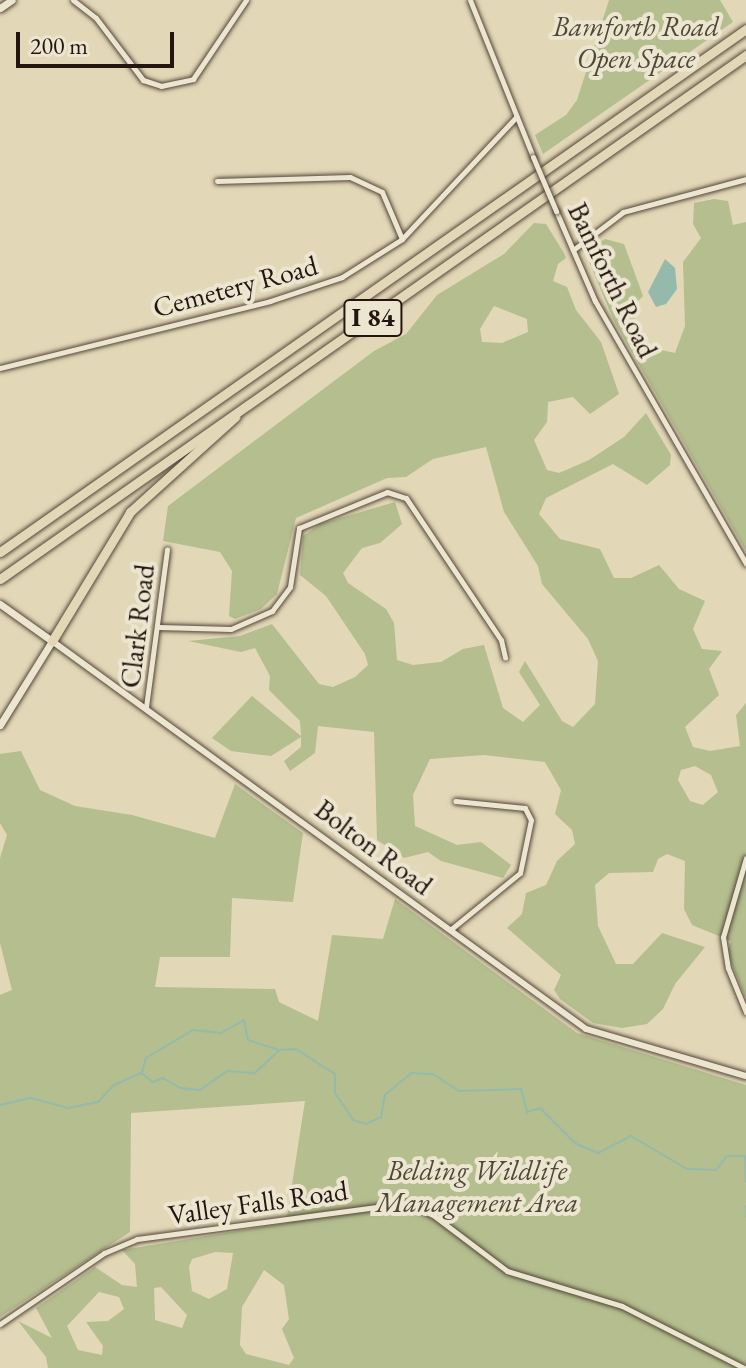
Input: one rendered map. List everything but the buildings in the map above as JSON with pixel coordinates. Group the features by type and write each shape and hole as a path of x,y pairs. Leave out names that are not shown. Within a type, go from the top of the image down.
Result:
{"highway":[{"name":"I 84","path":"0,552 746,29"},
{"name":"I 84","path":"0,579 746,55"},
{"path":"52,641 130,512 228,428 239,412"}],"main road":[{"path":"0,8 12,0"},
{"name":"Bolton Road","path":"0,604 52,641"},
{"path":"0,725 52,641"}],"street":[{"path":"73,0 96,18 143,80 161,86 193,79 246,0"},
{"name":"Bamforth Road","path":"470,0 595,301 746,564"},
{"name":"Cemetery Road","path":"0,368 298,294 346,275 402,239 516,117"},
{"path":"217,181 350,177 382,192 402,239"},
{"path":"573,250 623,212 746,179"},
{"path":"159,627 231,629 272,611 290,587 299,528 387,492 406,498 501,640 505,658"},
{"name":"Clark Road","path":"146,707 167,549"},
{"name":"Bolton Road","path":"52,641 586,1029 746,1076"},
{"path":"449,931 520,873 531,820 525,808 455,801"},
{"path":"746,858 723,937 728,968 746,1012"},
{"name":"Valley Falls Road","path":"0,1324 104,1253 137,1239 407,1203 433,1215 507,1271 622,1306 744,1368"}],"green space":[{"name":"Bamforth Road Open Space","path":"609,0 720,0 733,22 543,154 535,135 566,115 577,100"},
{"path":"714,199 728,201 733,225 746,222 746,551 614,321 587,257 587,250 605,239 624,244 643,296 632,307 636,325 648,347 675,353 685,326 683,262 701,238 693,224 694,203"},
{"path":"534,223 546,224 566,258 558,264 553,281 567,287 576,310 601,342 619,394 590,414 573,397 548,402 547,422 534,440 547,470 559,473 589,460 624,437 646,413 671,455 670,465 647,485 613,464 546,498 539,514 560,539 600,549 614,578 631,578 659,565 679,589 705,601 693,629 702,649 722,651 709,669 719,695 685,727 693,747 710,751 740,746 736,715 746,703 746,998 727,953 731,941 692,925 684,909 685,861 667,854 658,859 653,872 609,873 595,885 598,926 616,964 633,964 662,933 705,947 675,984 663,1009 647,1024 622,1028 593,1023 560,999 554,990 561,975 507,928 522,914 526,893 546,885 557,861 575,844 572,830 555,814 561,790 545,762 484,755 430,759 413,795 415,826 457,845 481,842 511,865 503,878 441,861 428,852 404,858 377,840 374,732 318,726 315,753 290,771 284,761 301,747 301,737 271,756 231,751 212,738 252,696 301,736 300,721 269,690 270,676 255,648 241,652 188,641 240,636 272,624 319,684 333,687 355,677 368,665 365,654 326,596 300,575 303,536 320,524 395,502 402,524 380,543 362,548 343,573 348,583 386,609 394,623 397,660 413,665 441,662 463,649 484,645 503,708 523,722 540,705 519,672 525,661 562,721 573,727 595,704 598,661 588,639 542,584 538,566 504,512 486,447 433,459 406,477 387,478 296,518 277,594 261,609 235,619 229,616 232,571 220,552 163,541 168,506 374,351 406,334 437,295 504,254","holes":["494,306 527,319 528,332 502,343 482,342 480,329","695,766 711,775 718,792 703,805 690,801 678,780 681,770"]},
{"name":"Belding Wildlife Management Area","path":"21,751 40,790 75,806 132,815 215,838 235,784 303,833 293,902 232,898 230,957 160,957 155,987 275,989 279,1002 318,1021 332,935 383,939 395,899 577,1033 746,1085 746,1368 48,1368 46,1357 18,1321 52,1338 36,1308 95,1267 122,1285 137,1287 135,1264 122,1250 286,1223 305,1101 131,1113 130,1232 0,1317 0,995 12,990 0,943 0,858 7,835 0,823 0,754","holes":["215,1252 233,1253 227,1289 209,1299 192,1291 189,1267 192,1259","264,1270 284,1285 289,1319 282,1329 294,1358 289,1365 246,1354 240,1345 242,1307","161,1287 187,1315 182,1328 155,1320 154,1288","99,1292 119,1297 124,1309 108,1321 86,1322 103,1346 102,1355 78,1350 67,1326"]}],"shaded area":[{"path":"665,259 675,268 677,289 666,304 656,307 648,292"}],"waterway":[{"path":"142,1072 146,1058 193,1030 221,1033 244,1020 248,1040 279,1050"},
{"path":"0,1105 31,1098 69,1108 98,1102 114,1085 141,1073 153,1082 163,1078 180,1088 200,1090 227,1071 255,1073 280,1050 296,1049 335,1074 335,1093 353,1120 366,1124 381,1117 385,1095 411,1073 433,1074 459,1091 521,1089 527,1112 540,1108 576,1144 598,1153 631,1136 687,1169 716,1170 727,1156 746,1156"},
{"path":"745,1156 746,1182"},
{"path":"746,1206 746,1216"}]}
